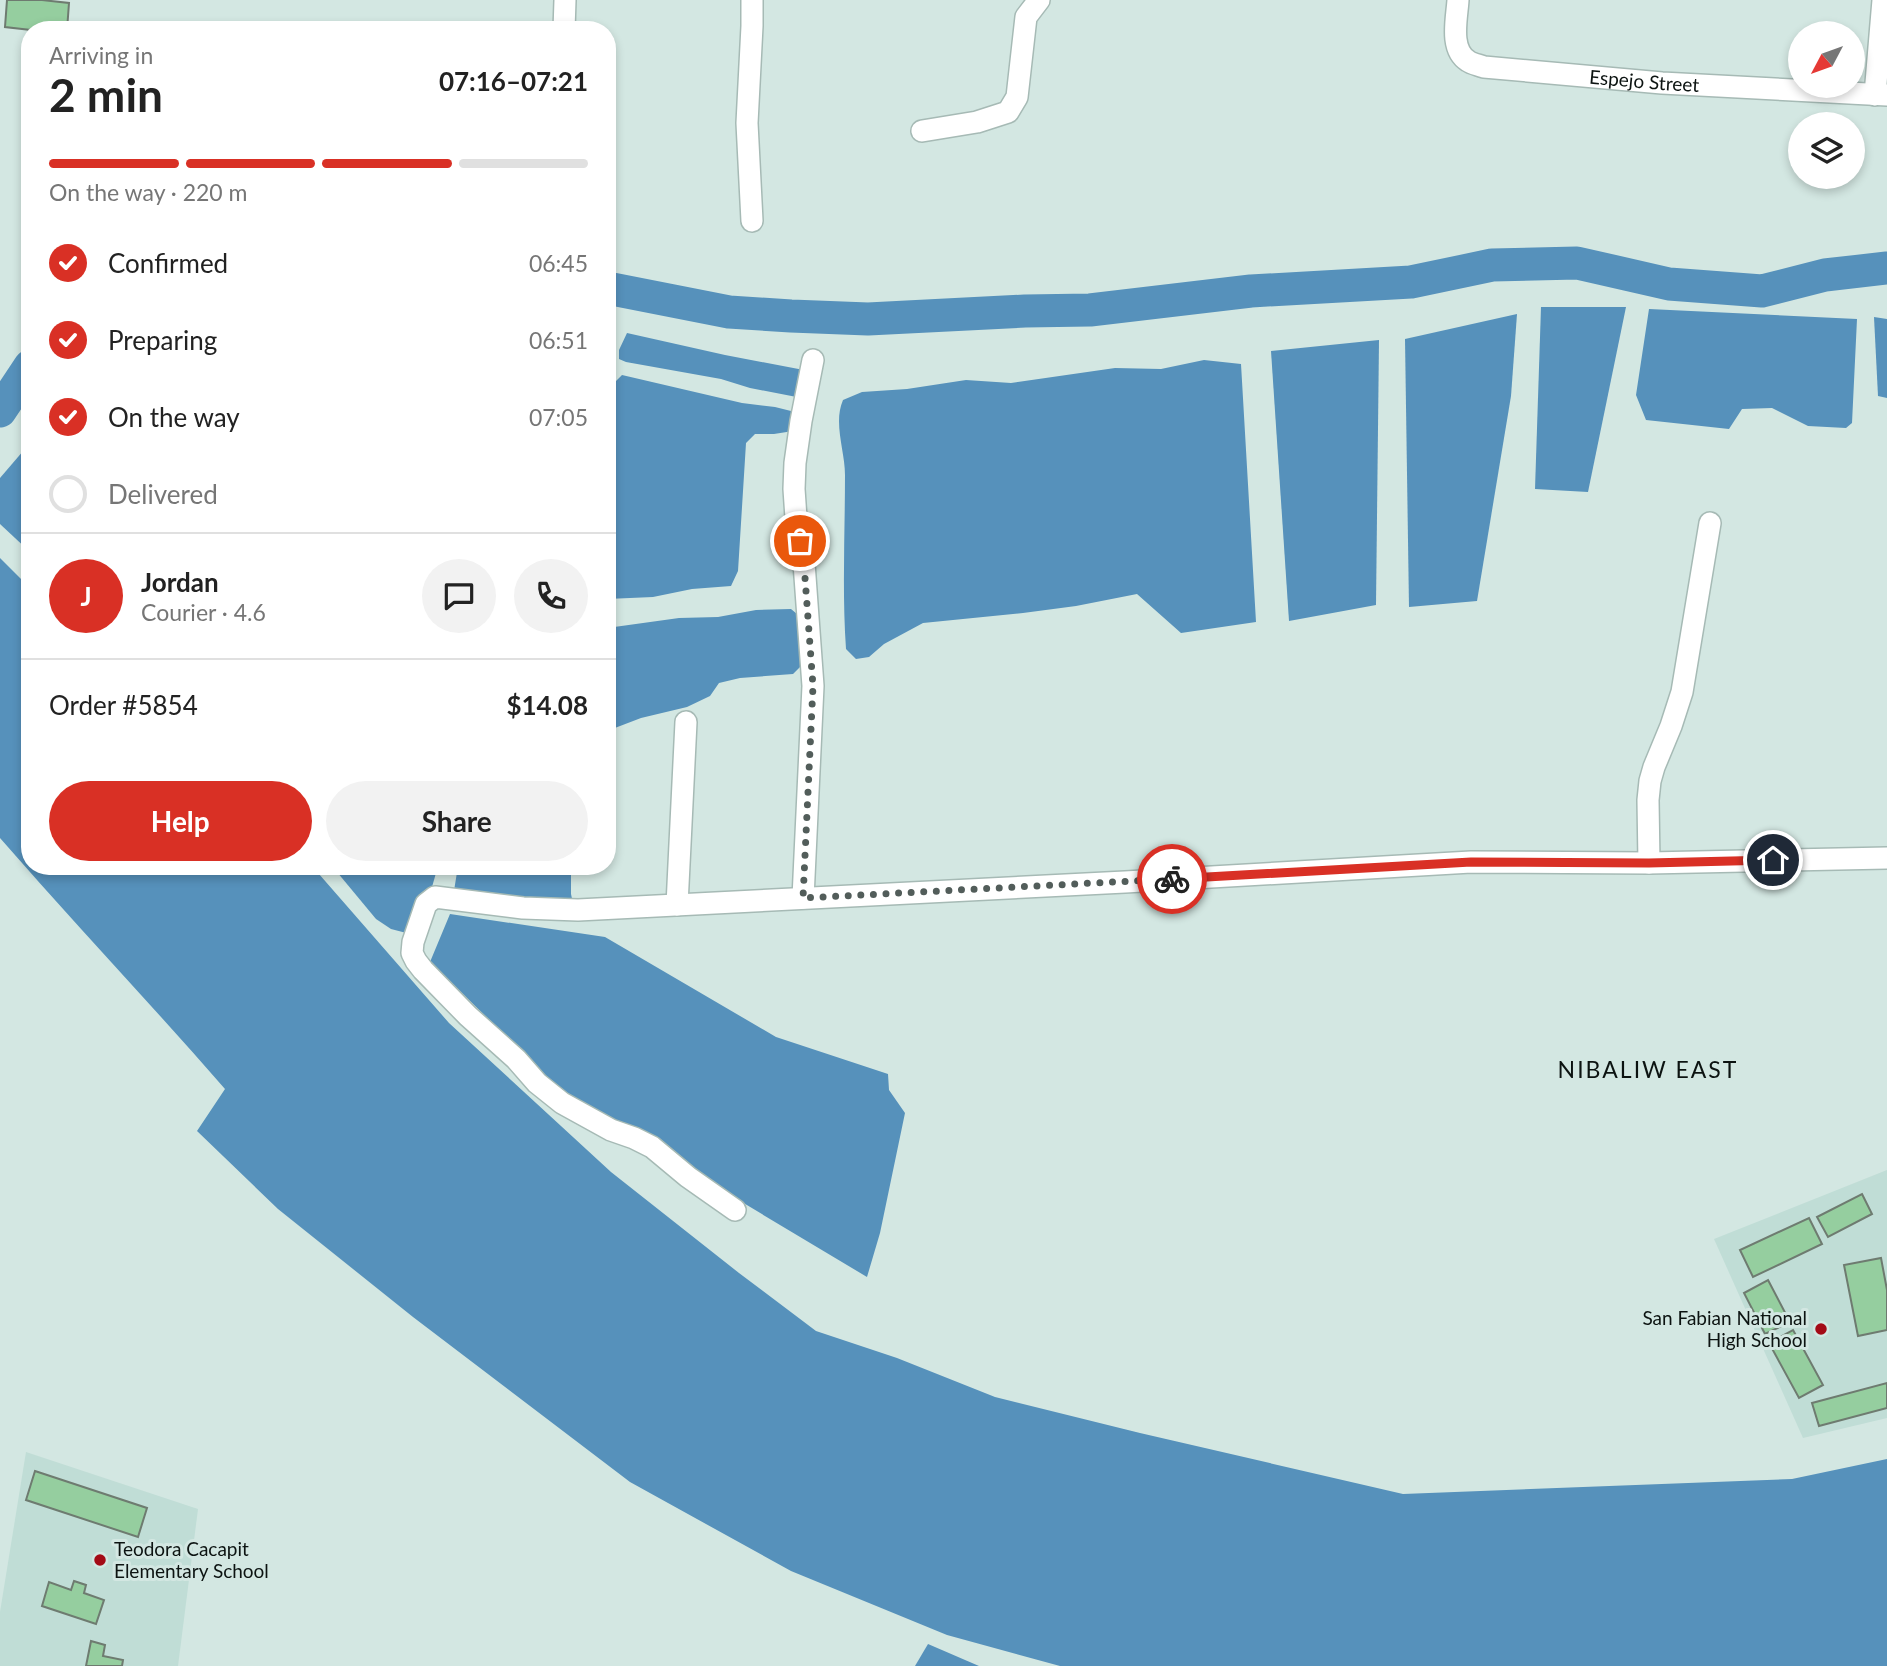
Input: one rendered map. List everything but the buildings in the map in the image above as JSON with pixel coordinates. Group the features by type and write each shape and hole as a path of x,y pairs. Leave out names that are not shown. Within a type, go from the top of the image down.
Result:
{"street":[{"path":"564,21 565,0"},
{"path":"752,0 747,123 752,221"},
{"path":"922,131 977,122 1008,112 1017,97 1026,17 1039,0"},
{"name":"Espejo Street","path":"1458,0 1456,40 1460,51 1469,62 1485,67 1662,83 1881,95"},
{"path":"1881,95 1883,0"},
{"path":"803,898 813,686 804,564 796,519 795,476 801,421 813,360"},
{"path":"1649,863 1650,781 1682,692 1710,523"},
{"path":"677,905 686,722"},
{"path":"735,1210 688,1177 652,1147 611,1130 562,1103 537,1083 516,1059 468,1016 423,970 412,953 426,904 435,897 523,908 578,911 1471,862 1649,863 1887,858"}],"shaded area":[{"name":"San Fabian National High School","path":"1887,1170 1887,1418 1803,1438 1714,1239"},
{"name":"Teodora Cacapit Elementary School","path":"26,1452 198,1509 178,1666 0,1666 0,1612"}],"water":[{"path":"1541,307 1626,307 1588,492 1535,489"},
{"path":"1649,309 1857,319 1852,423 1846,428 1808,426 1772,408 1742,409 1729,429 1646,420 1636,395"},
{"path":"1517,314 1511,396 1477,601 1409,607 1405,339"},
{"path":"1874,317 1887,319 1887,398 1878,396"},
{"path":"627,333 809,371 817,383 818,394 812,400 750,388 721,379 626,362 619,359 619,350"},
{"path":"1379,340 1376,605 1289,621 1271,351"},
{"path":"1204,360 1241,364 1256,622 1181,633 1137,594 1076,606 923,623 884,644 869,657 856,659 846,649 845,466 839,428 843,400 862,392 907,389 966,380 1011,383 1115,368 1161,369"},
{"path":"622,375 742,403 795,412 793,431 755,434 746,443 738,571 731,586 692,589 653,597 616,599 616,381"},
{"path":"21,454 21,544 0,524 0,478"},
{"path":"0,558 21,579 21,861 0,838"},
{"path":"791,609 803,619 805,662 793,674 740,678 719,683 710,696 687,707 641,718 616,728 616,627 679,618 718,617 756,610"},
{"path":"33,875 320,875 449,1023 611,1172 739,1273 816,1331 897,1358 995,1397 1403,1494 1792,1479 1887,1459 1887,1666 1060,1666 947,1635 791,1571 630,1482 413,1317 278,1209 197,1131 225,1089"},
{"path":"339,875 435,875 418,936 391,929 376,919"},
{"path":"457,875 571,875 574,908 453,897"},
{"path":"450,914 605,937 776,1037 888,1074 889,1090 905,1113 880,1233 867,1277 583,1107 544,1078 509,1039 430,962"},
{"path":"928,1644 979,1666 915,1666"}],"waterway":[{"path":"616,290 729,312 868,319 1090,310 1251,291 1411,282 1492,265 1577,263 1669,284 1762,291 1825,275 1887,268"},
{"path":"0,411 21,380"}],"way so far":[{"path":"800,541 813,686 803,898 1172,879"}],"place":[{"name":"San Fabian National High School","path":"1821,1329"},
{"name":"Teodora Cacapit Elementary School","path":"100,1560"}],"district":[{"name":"NIBALIW EAST","path":"1648,1070"}],"route":[{"path":"1172,879 1471,862 1649,863 1773,860"}]}
